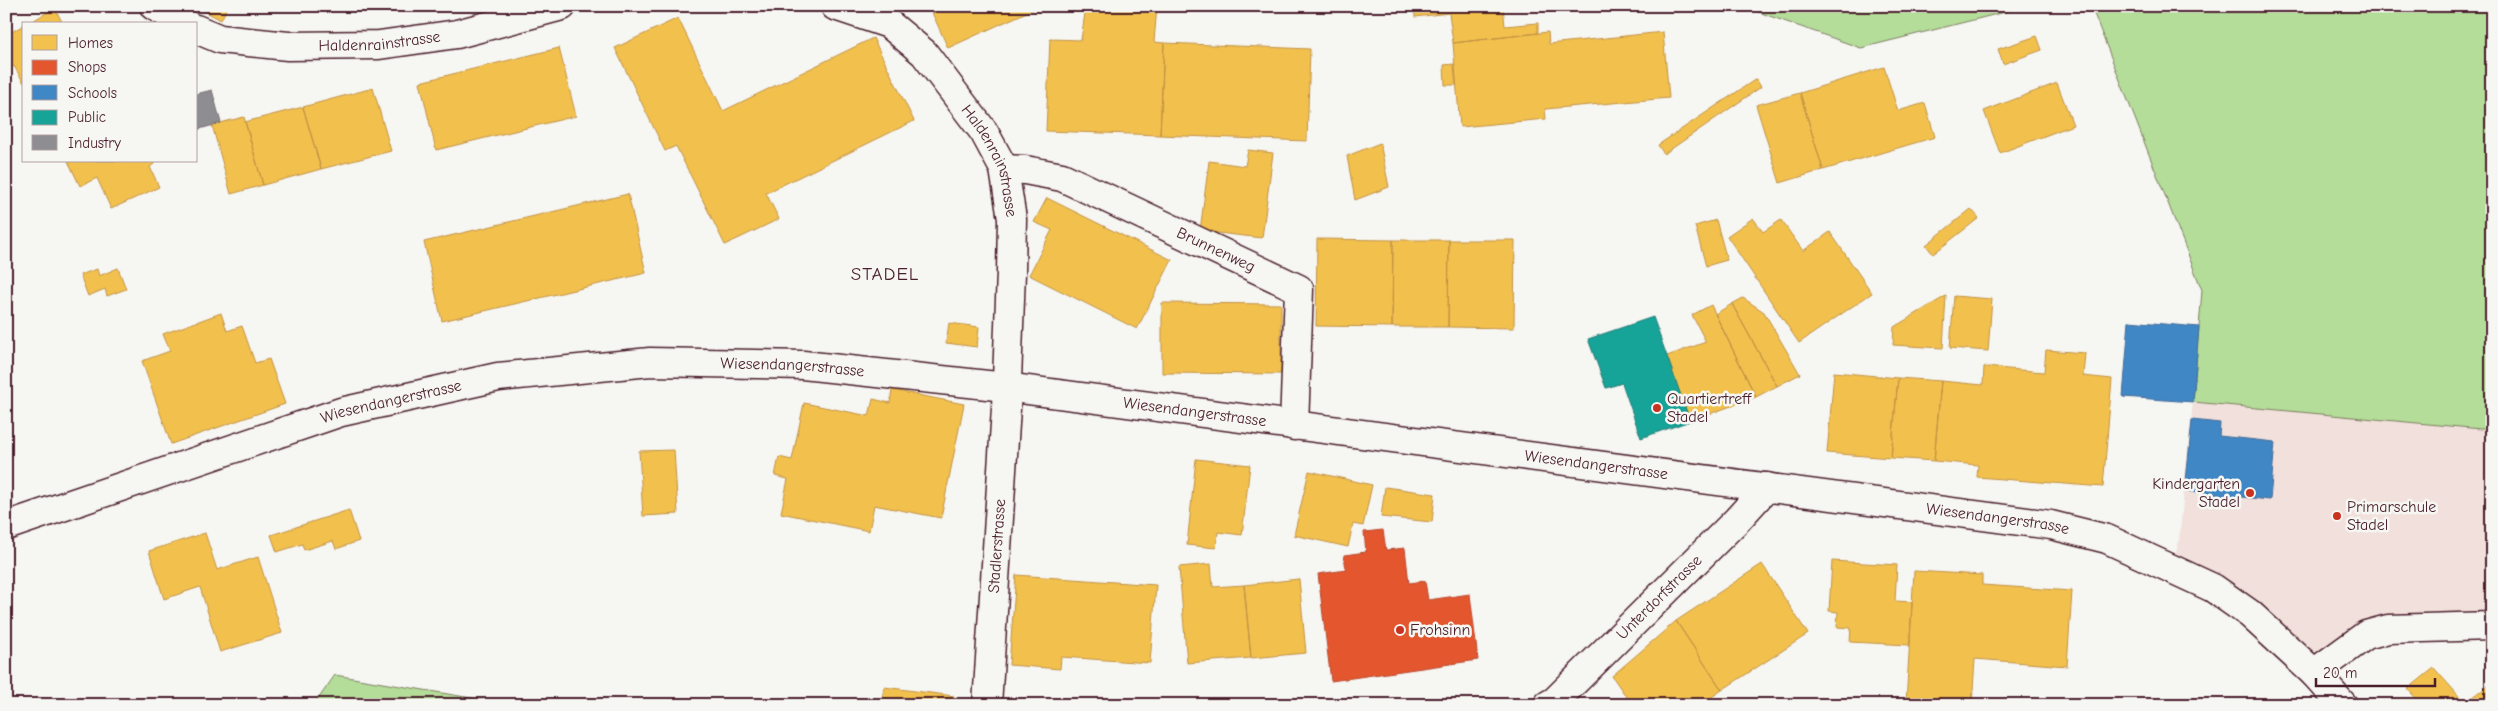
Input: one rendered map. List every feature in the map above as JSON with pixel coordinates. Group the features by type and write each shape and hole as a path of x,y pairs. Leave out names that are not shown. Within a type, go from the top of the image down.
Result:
{"main road":[{"path":"154,6 182,22"},
{"name":"Haldenrainstrasse","path":"198,30 220,39 288,46 379,45 457,34 562,6"},
{"name":"Haldenrainstrasse","path":"834,6 893,15 984,132 1004,169 1012,219 1006,387"},
{"name":"Brunnenweg","path":"1004,169 1024,170 1062,177 1300,289 1294,426"},
{"name":"Wiesendangerstrasse","path":"6,526 341,412 498,377 650,362 803,365 1006,387 2052,525 2107,539 2213,588 2250,614 2314,674 2343,705"},
{"name":"Stadlerstrasse","path":"986,705 1006,387"},
{"name":"Unterdorfstrasse","path":"1548,705 1555,701 1738,520 1766,487"},
{"path":"2314,674 2366,635 2388,629 2492,626"}],"shaded area":[{"name":"Primarschule Stadel","path":"2193,402 2492,430 2492,626 2388,629 2314,673 2172,567 2179,541"}],"green space":[{"path":"1741,6 2029,6 1861,48"},
{"path":"2091,6 2492,6 2492,430 2193,402 2202,290"},
{"path":"335,675 513,705 314,705"}],"building: Homes":[{"path":"195,6 228,6 221,20"},
{"path":"929,6 1040,6 948,48"},
{"path":"1086,6 1157,6 1154,42 1164,43 1160,135 1046,131 1050,39 1081,40"},
{"path":"1414,6 1503,6 1505,26 1538,23 1538,33 1453,43 1449,13 1415,17"},
{"path":"55,8 62,22 30,22"},
{"path":"678,18 723,111 873,38 914,121 766,193 779,219 725,245 676,146 665,151 615,48"},
{"path":"22,26 22,80 14,66 6,71 6,35"},
{"path":"1548,32 1549,44 1663,32 1669,98 1545,109 1546,119 1460,127 1453,43"},
{"path":"2037,36 2042,50 2003,64 1998,49"},
{"path":"1164,43 1310,49 1307,141 1160,135"},
{"path":"559,48 576,116 436,150 420,82"},
{"path":"1454,64 1456,85 1445,85 1444,65"},
{"path":"1884,67 1898,111 1925,103 1935,137 1823,170 1800,93"},
{"path":"1756,79 1761,87 1664,154 1658,145"},
{"path":"2057,83 2073,125 2000,153 1984,111"},
{"path":"373,88 391,151 321,169 303,107"},
{"path":"1800,93 1823,170 1780,183 1756,105"},
{"path":"303,107 321,169 263,185 245,122"},
{"path":"244,117 263,185 231,194 212,125"},
{"path":"1380,143 1389,187 1355,200 1347,156"},
{"path":"1248,150 1273,153 1262,238 1200,231 1209,161 1245,166"},
{"path":"68,162 153,162 154,164 150,167 159,187 111,209 97,178 80,186"},
{"path":"628,194 646,273 442,321 424,242"},
{"path":"1047,198 1172,260 1137,329 1029,275 1052,230 1034,222"},
{"path":"1971,209 1979,218 1933,254 1926,245"},
{"path":"1753,218 1763,232 1781,220 1803,251 1830,232 1872,293 1799,343 1727,236"},
{"path":"1716,220 1727,260 1706,266 1695,226"},
{"path":"1317,239 1393,240 1392,327 1316,326"},
{"path":"1393,240 1449,240 1448,327 1392,327"},
{"path":"1449,240 1515,240 1514,328 1448,327"},
{"path":"118,268 126,289 107,296 105,289 88,296 80,275 97,269 99,276"},
{"path":"1946,296 1943,348 1893,345 1894,327"},
{"path":"1954,296 1992,299 1988,351 1950,348"},
{"path":"1743,298 1764,312 1800,374 1777,386 1732,304"},
{"path":"1162,303 1281,304 1281,374 1162,373"},
{"path":"1732,304 1777,386 1756,397 1715,314"},
{"path":"1711,305 1756,397 1690,421 1667,356 1706,342 1692,315"},
{"path":"221,313 227,331 242,326 255,363 269,359 285,404 171,444 142,361 170,351 163,334"},
{"path":"949,323 979,327 977,347 946,343"},
{"path":"2046,350 2085,353 2083,376 2112,379 2103,487 1977,477 1978,465 1934,461 1941,381 1983,385 1984,367 2044,372"},
{"path":"1834,372 1898,378 1891,458 1827,453"},
{"path":"1898,378 1941,381 1934,461 1891,458"},
{"path":"892,390 964,404 941,518 874,505 869,531 781,513 788,479 775,476 779,457 792,460 804,403 869,416 873,399 890,403"},
{"path":"674,450 678,514 643,516 639,451"},
{"path":"1196,459 1250,465 1242,535 1218,532 1216,548 1187,545"},
{"path":"1309,471 1372,485 1363,526 1353,524 1348,547 1294,535"},
{"path":"1385,487 1435,494 1432,522 1381,517"},
{"path":"349,510 359,541 336,549 333,541 304,550 302,544 277,552 271,535"},
{"path":"205,533 217,570 258,557 282,633 220,652 200,587 164,599 149,551"},
{"path":"1832,561 1897,565 1895,601 1912,602 1910,645 1850,642 1851,628 1837,627 1838,612 1829,611"},
{"path":"1211,564 1213,587 1244,585 1251,658 1187,663 1179,567"},
{"path":"1762,564 1808,634 1722,690 1676,621"},
{"path":"1914,571 1982,575 1982,585 2072,591 2067,666 1975,659 1972,705 1906,703"},
{"path":"1016,575 1156,585 1150,663 1061,657 1060,669 1009,665"},
{"path":"1299,579 1306,653 1251,658 1244,585"},
{"path":"1676,621 1722,690 1700,705 1632,705 1612,676"},
{"path":"2434,668 2465,703 2492,683 2492,705 2421,705 2408,689"},
{"path":"884,687 954,696 953,705 881,705"}],"building: Shops":[{"name":"Frohsinn","path":"1383,530 1386,550 1405,548 1409,583 1425,581 1428,600 1470,594 1478,660 1331,681 1318,574 1346,570 1344,555 1366,552 1364,532"}],"building: Schools":[{"path":"2129,321 2199,327 2193,402 2123,397"},
{"path":"2192,420 2220,423 2219,436 2275,442 2270,500 2185,491"}],"building: Public":[{"path":"1653,317 1690,421 1641,438 1622,383 1606,388 1588,339"}],"building: Industry":[{"path":"212,90 221,123 198,129 198,94"}],"place":[{"name":"Quartiertreff Stadel","path":"1657,408"},
{"name":"Kindergarten Stadel","path":"2250,493"},
{"name":"Primarschule Stadel","path":"2337,516"},
{"name":"Frohsinn","path":"1400,630"}],"district":[{"name":"STADEL","path":"885,274"}]}
